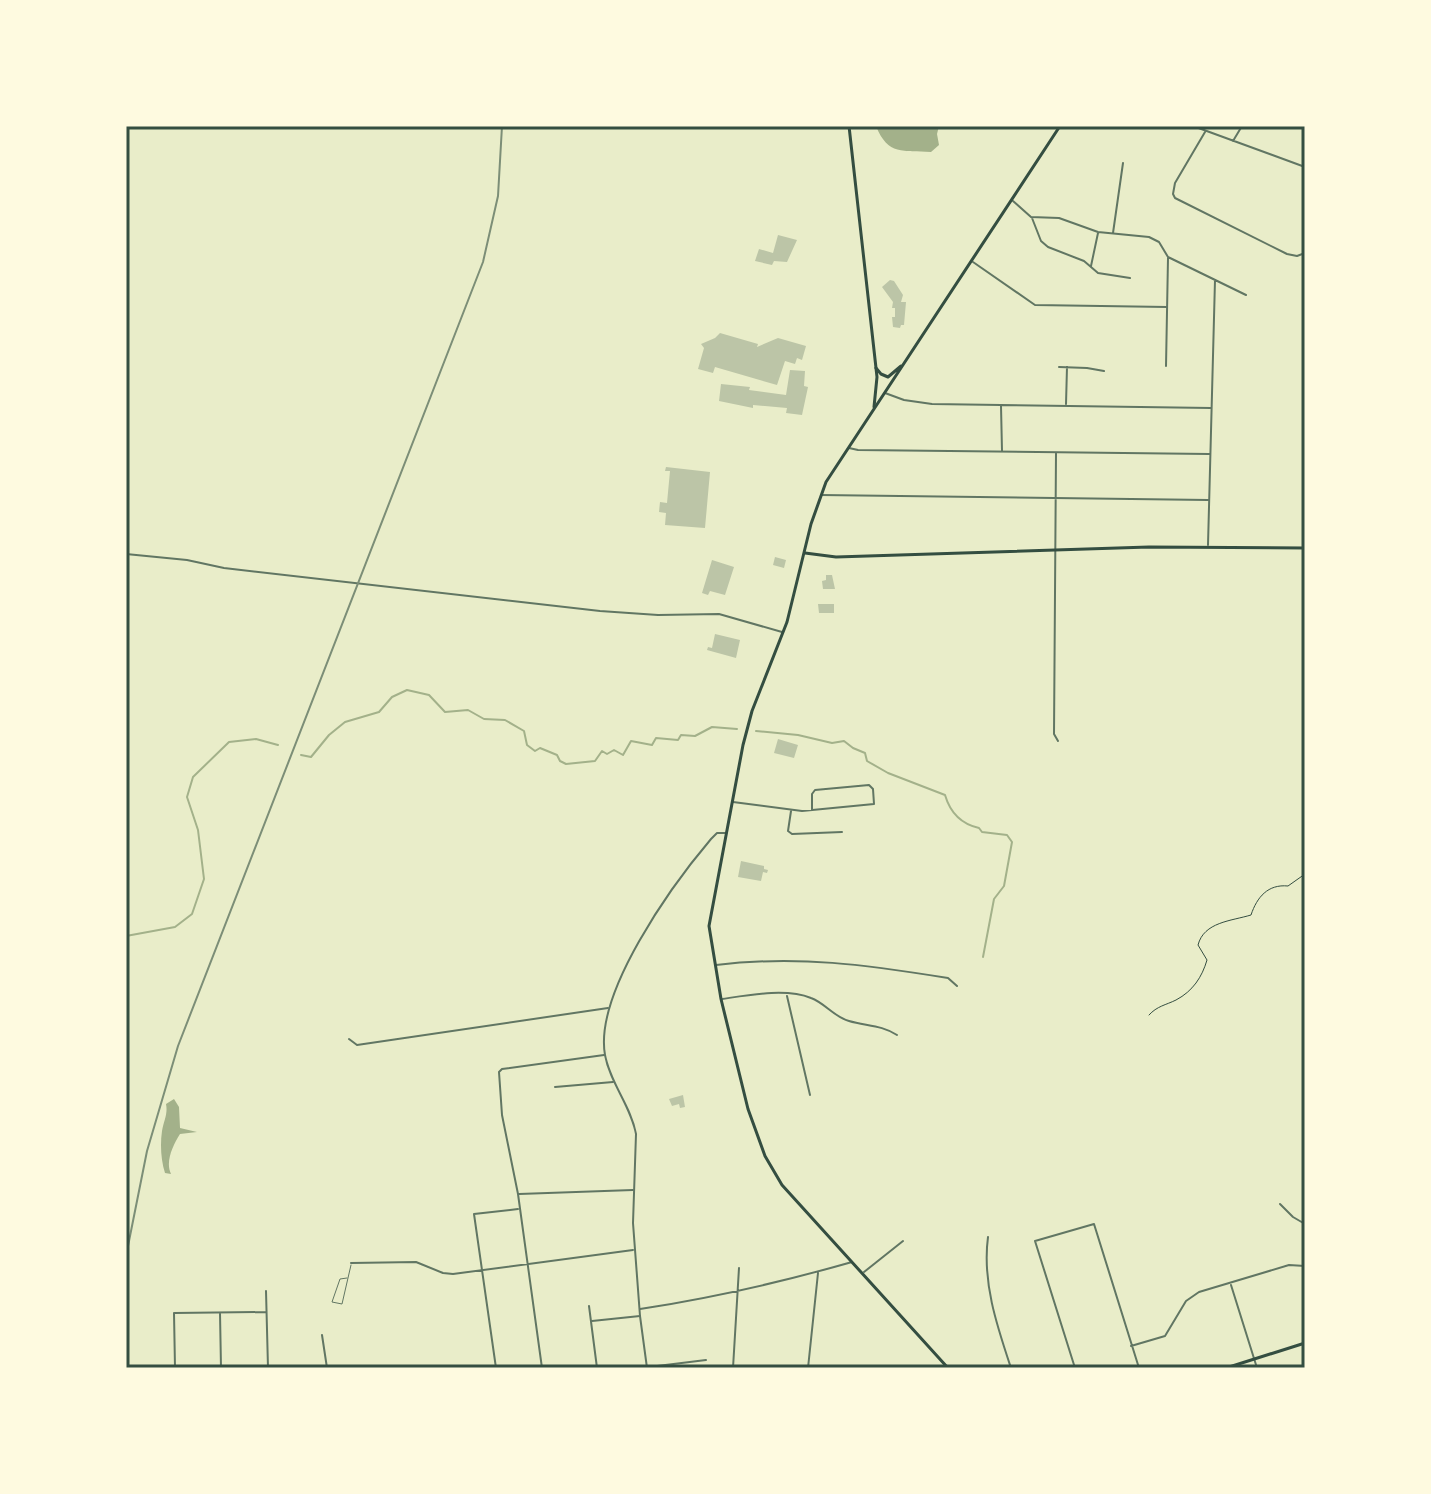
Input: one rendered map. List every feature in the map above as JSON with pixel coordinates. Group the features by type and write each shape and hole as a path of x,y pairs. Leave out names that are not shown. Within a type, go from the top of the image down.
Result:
{"main road":[{"path":"849,126 876,368 874,407"},
{"path":"948,1368 782,1185 765,1156 748,1109 721,999 709,916 752,713 784,633 820,495 874,407 1060,126"},
{"path":"876,368 888,377 905,364"},
{"path":"805,553 836,557 1056,549 1305,548"},
{"path":"1226,1368 1305,1343"}],"street":[{"path":"1193,126 1305,167"},
{"path":"1233,142 1242,126"},
{"path":"1205,132 1175,183 1175,198 1287,254 1297,256 1305,253"},
{"path":"1113,234 1123,163"},
{"path":"1012,200 1031,217 1045,244 1080,259 1098,273 1130,278"},
{"path":"1031,217 1059,218 1098,232 1149,237 1159,242 1168,257 1166,366"},
{"path":"1090,267 1098,232"},
{"path":"1168,257 1246,295"},
{"path":"972,261 1035,305 1167,307"},
{"path":"1208,547 1215,280"},
{"path":"1059,367 1104,371"},
{"path":"1066,406 1067,367"},
{"path":"884,393 932,404 1211,408"},
{"path":"1001,405 1002,452"},
{"path":"848,448 1209,454"},
{"path":"1056,452 1054,734 1058,741"},
{"path":"820,495 1208,500"},
{"path":"126,554 600,611 658,615 719,614 784,633"},
{"path":"732,801 812,810 874,804 873,789 869,785 815,790 812,810"},
{"path":"791,810 788,831 792,834 842,832"},
{"path":"706,1360 647,1368 634,1250 636,1134 605,1055 604,1032 608,1008 666,895 711,839 717,833 725,833"},
{"path":"714,965 779,960 834,961 948,978 957,986"},
{"path":"721,999 786,995 811,997 844,1020 886,1028 897,1035"},
{"path":"786,995 810,1095"},
{"path":"349,1039 357,1045 608,1008"},
{"path":"542,1368 518,1194 502,1115 499,1072 502,1069 605,1055"},
{"path":"555,1087 614,1082"},
{"path":"518,1194 634,1190"},
{"path":"1280,1204 1305,1224"},
{"path":"496,1368 474,1214 520,1209"},
{"path":"1075,1368 1035,1241 1094,1224 1139,1368"},
{"path":"988,1237 992,1311 1011,1368"},
{"path":"863,1273 903,1241"},
{"path":"351,1263 416,1262 453,1274 634,1250"},
{"path":"639,1309 737,1292 853,1262"},
{"path":"1131,1346 1165,1336 1191,1297 1289,1265 1304,1266 1305,1277"},
{"path":"733,1368 739,1268"},
{"path":"808,1368 818,1272"},
{"path":"1230,1283 1257,1368"},
{"path":"266,1291 268,1368"},
{"path":"589,1306 597,1368"},
{"path":"220,1311 221,1368"},
{"path":"175,1368 174,1313 266,1312"},
{"path":"591,1322 640,1316"},
{"path":"322,1335 327,1368"}],"lane":[{"path":"347,1278 340,1279 332,1302 342,1304 351,1263"}],"path":[{"path":"1149,1015 1155,1008 1187,992 1202,976 1207,960 1198,945 1200,936 1207,928 1251,915 1256,901 1265,891 1277,885 1288,886 1305,874"}],"shaded area":[{"path":"876,126 939,126 939,145 931,152 898,150 886,142"},
{"path":"174,1099 179,1107 180,1128 197,1132 180,1134 169,1159 171,1174 165,1173 161,1142 166,1104"}],"building":[{"path":"778,235 797,240 787,262 774,261 772,265 755,261 759,249 773,253"},
{"path":"890,280 903,295 901,302 906,302 904,325 900,328 893,327 895,308 892,308 893,302 882,287"},
{"path":"720,333 758,344 757,347 778,338 806,346 802,360 797,358 795,364 785,361 777,385 715,367 713,373 698,369 704,348 701,344"},
{"path":"790,370 805,371 804,386 808,387 802,415 786,413 787,408 753,405 753,408 719,401 721,384 786,395"},
{"path":"666,467 710,472 705,528 665,525 666,513 659,512 660,502 667,503 670,471 665,471"},
{"path":"775,557 786,560 784,568 773,565"},
{"path":"712,560 734,567 725,595 710,591 708,595 702,593"},
{"path":"826,575 832,575 835,589 823,589 822,581 826,580"},
{"path":"818,604 834,604 834,613 819,613"},
{"path":"715,634 740,640 736,658 707,650 708,647 712,648"},
{"path":"778,739 798,745 794,758 774,753"},
{"path":"741,861 764,866 767,873 763,872 761,881 738,877"},
{"path":"683,1095 685,1107 680,1108 679,1104 672,1106 669,1099"}],"waterway":[{"path":"301,755 311,757 329,735 345,722 379,712 392,697 407,690 429,695 445,712 468,710 484,719 505,720 524,731 527,745 535,751 540,748 557,755 566,764 595,761 602,751 607,754 614,750 623,755 631,741 652,745 656,738 678,740 681,735 695,736 712,727 737,729"},
{"path":"756,731 798,735 832,743 844,741 865,753 867,761 888,773 945,795 953,812 967,824 982,832 1007,835 1012,842 1004,886 994,899 983,957"},
{"path":"126,936 175,927 192,914 204,879 198,830 187,797 193,777 229,742 256,739 278,745"}],"railway":[{"path":"126,1256 147,1151 178,1046 483,262 498,196 502,126"}]}
